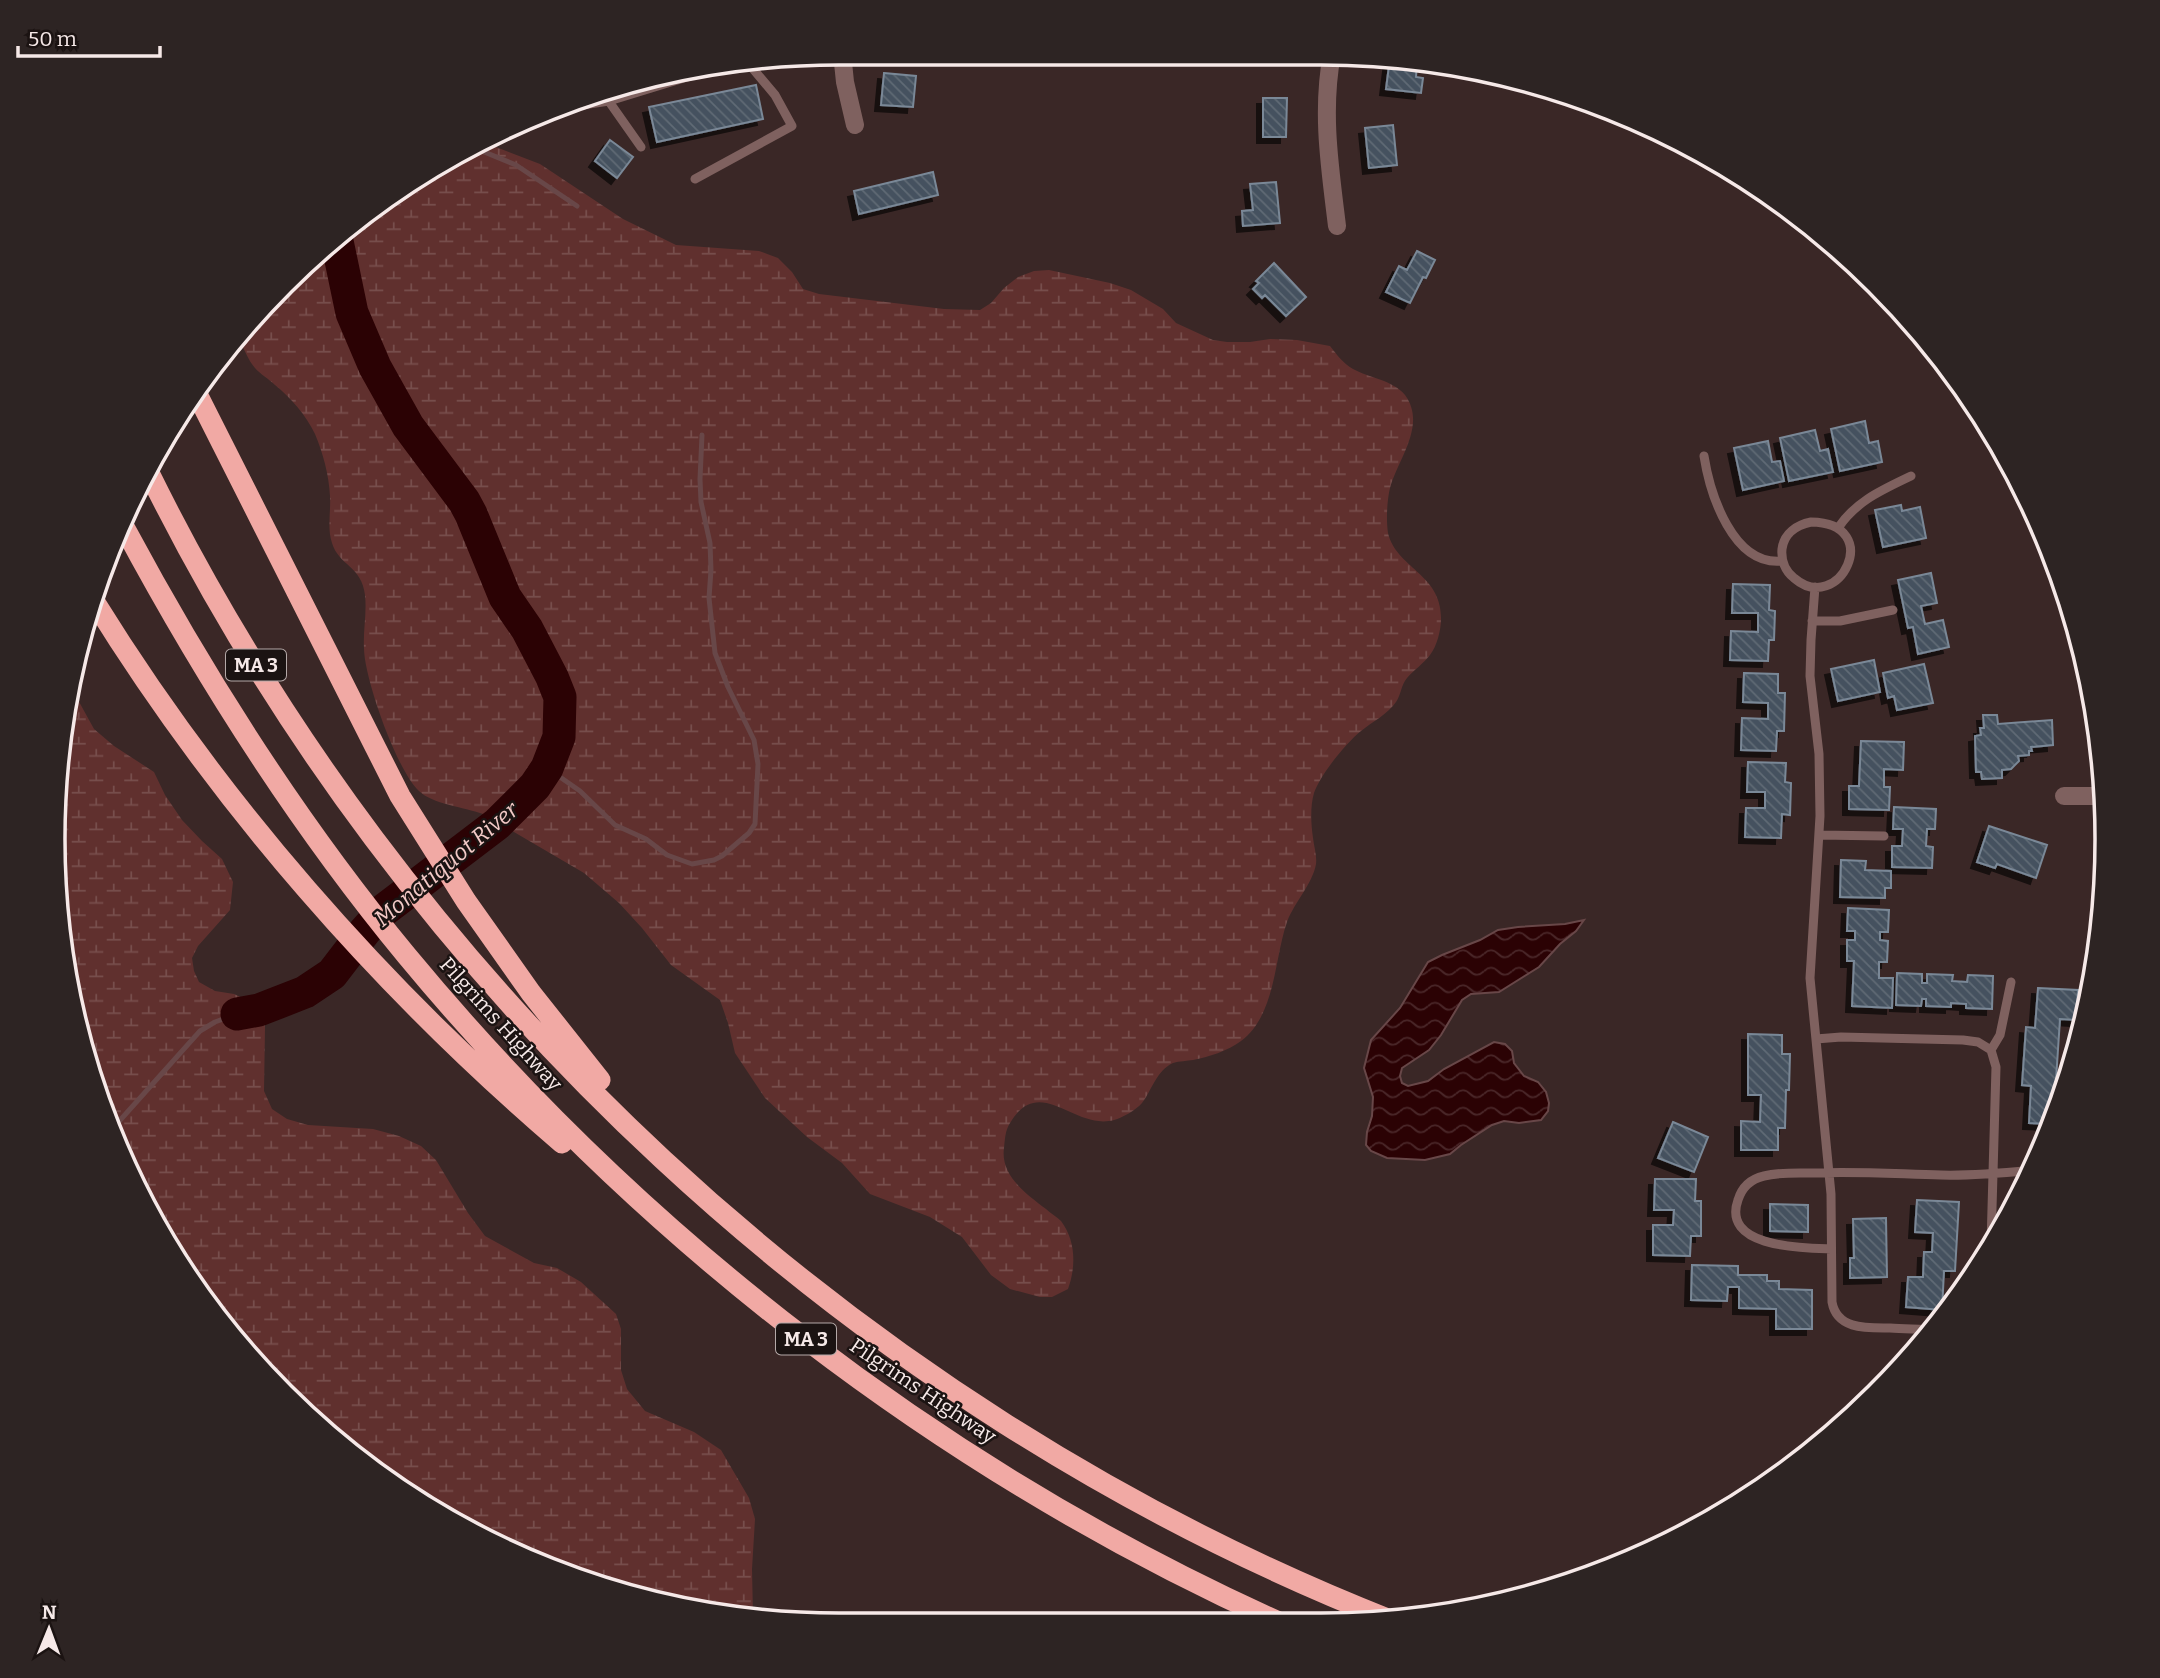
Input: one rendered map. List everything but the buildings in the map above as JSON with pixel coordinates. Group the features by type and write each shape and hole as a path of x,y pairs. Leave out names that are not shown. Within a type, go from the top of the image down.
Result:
{"highway":[{"path":"201,401 388,774 466,901 538,1003 597,1078 715,1206"},
{"name":"Pilgrims Highway","path":"153,481 246,648 307,744 382,849 440,923 539,1035 663,1160 812,1286 978,1406 1133,1499 1216,1542 1371,1612"},
{"name":"Pilgrims Highway","path":"128,534 173,617 233,715 285,794 347,879 406,954 503,1064 626,1188 811,1343 962,1449 1122,1544 1259,1613"},
{"path":"100,610 188,743 254,827 319,903 461,1053 566,1147 704,1256"}],"street":[{"path":"843,65 855,125"},
{"path":"1330,65 1326,121 1337,226"},
{"path":"2064,796 2094,796"}],"lane":[{"path":"695,180 792,126 775,96 753,69"},
{"path":"608,100 640,147"},
{"path":"1704,456 1716,505 1733,534 1748,550 1763,559 1783,561"},
{"path":"1838,528 1847,515 1863,501 1911,476"},
{"path":"1811,522 1838,528 1850,544 1848,568 1835,582 1824,586 1815,587 1796,580 1783,561 1783,542 1790,531 1811,522"},
{"path":"1815,587 1810,676 1819,754 1819,835 1810,963 1829,1172 1832,1302 1836,1315 1858,1327 1919,1329"},
{"path":"1812,621 1840,621 1893,610"},
{"path":"1819,835 1884,836"},
{"path":"1991,1050 2000,1035 2011,982"},
{"path":"1816,1039 1841,1037 1963,1040 1978,1042 1991,1050 1996,1068 1991,1227"},
{"path":"1831,1249 1787,1247 1767,1242 1742,1228 1735,1214 1742,1190 1753,1180 1777,1174 1829,1172 1959,1175 2019,1171"}],"green space":[{"path":"494,146 540,164 623,219 676,245 759,251 778,258 792,272 803,289 819,294 944,309 980,310 1018,277 1034,271 1049,270 1131,290 1163,309 1176,323 1213,340 1297,340 1330,346 1353,369 1387,383 1405,395 1411,406 1412,430 1389,493 1388,533 1400,555 1427,581 1434,592 1441,619 1437,643 1407,678 1393,706 1348,743 1317,786 1311,815 1316,864 1311,879 1287,922 1268,1002 1252,1030 1230,1048 1167,1066 1142,1103 1133,1111 1114,1120 1099,1121 1046,1103 1033,1103 1021,1109 1010,1123 1004,1158 1010,1175 1023,1190 1061,1221 1070,1237 1073,1263 1068,1289 1052,1297 1040,1297 1010,1289 991,1275 962,1237 930,1217 870,1194 842,1163 807,1137 765,1098 735,1053 720,1000 671,965 619,903 584,873 483,814 440,802 419,791 401,764 376,701 365,662 363,585 360,578 335,551 329,526 328,480 318,441 303,414 287,395 250,361 242,347 292,292 329,257 409,195 452,168"},
{"path":"78,700 94,729 114,746 154,772 182,820 222,859 233,882 230,910 198,946 192,958 194,971 199,982 215,991 234,994 251,1002 263,1015 264,1091 272,1109 287,1119 308,1125 373,1129 421,1146 436,1160 485,1236 534,1263 557,1268 581,1282 616,1314 621,1329 621,1370 627,1389 645,1411 694,1432 721,1450 749,1498 755,1519 753,1608 738,1607 639,1587 590,1572 497,1533 452,1510 368,1453 292,1386 225,1310 168,1226 145,1181 106,1088 91,1039 71,940 66,890 66,788"}],"water":[{"path":"1584,920 1539,967 1499,992 1471,994 1462,1000 1429,1050 1402,1068 1400,1076 1402,1083 1408,1086 1428,1081 1444,1069 1494,1042 1505,1044 1512,1051 1514,1063 1524,1076 1538,1082 1546,1092 1548,1111 1541,1120 1519,1123 1504,1121 1492,1125 1450,1154 1425,1160 1387,1158 1371,1151 1366,1145 1373,1097 1364,1068 1371,1040 1400,1008 1428,962 1498,930"}],"waterway":[{"path":"484,152 516,165 577,206"},
{"name":"Monatiquot River","path":"237,1014 259,1010 305,992 332,974 384,910 497,824 535,786 547,768 559,737 560,697 552,677 527,629 505,597 464,501 408,426 375,367 352,313 339,249"},
{"path":"547,768 580,791 615,825 646,839 667,855 692,864 722,856 749,833 755,824 758,764 754,740 715,653 709,598 710,543 701,502 702,435"},
{"name":"Monatiquot River","path":"119,1122 200,1031 237,1014"}]}
